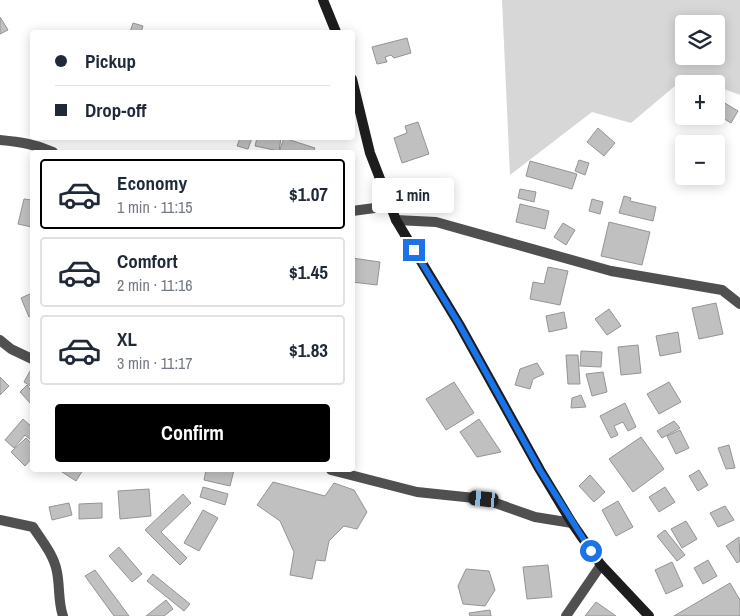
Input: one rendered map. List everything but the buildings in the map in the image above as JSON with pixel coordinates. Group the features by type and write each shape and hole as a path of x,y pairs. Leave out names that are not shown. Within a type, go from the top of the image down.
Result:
{"main road":[{"path":"324,0 335,30"},
{"path":"355,91 370,153 396,220 459,324 540,470 572,523 601,565 649,616"}],"street":[{"path":"0,140 28,142 48,150"},
{"path":"355,211 390,206"},
{"path":"396,220 436,222 611,270 722,290 740,304"},
{"path":"0,340 11,349 30,358"},
{"path":"339,472 417,492 484,499 535,517 572,523"},
{"path":"0,520 33,527 50,552 57,572 62,616"},
{"path":"566,616 601,565"}],"shaded area":[{"path":"502,0 740,0 740,95 725,89 725,75 675,75 675,86 631,123 592,112 510,175"}],"route":[{"path":"414,250 459,324 540,470 591,551"}]}
